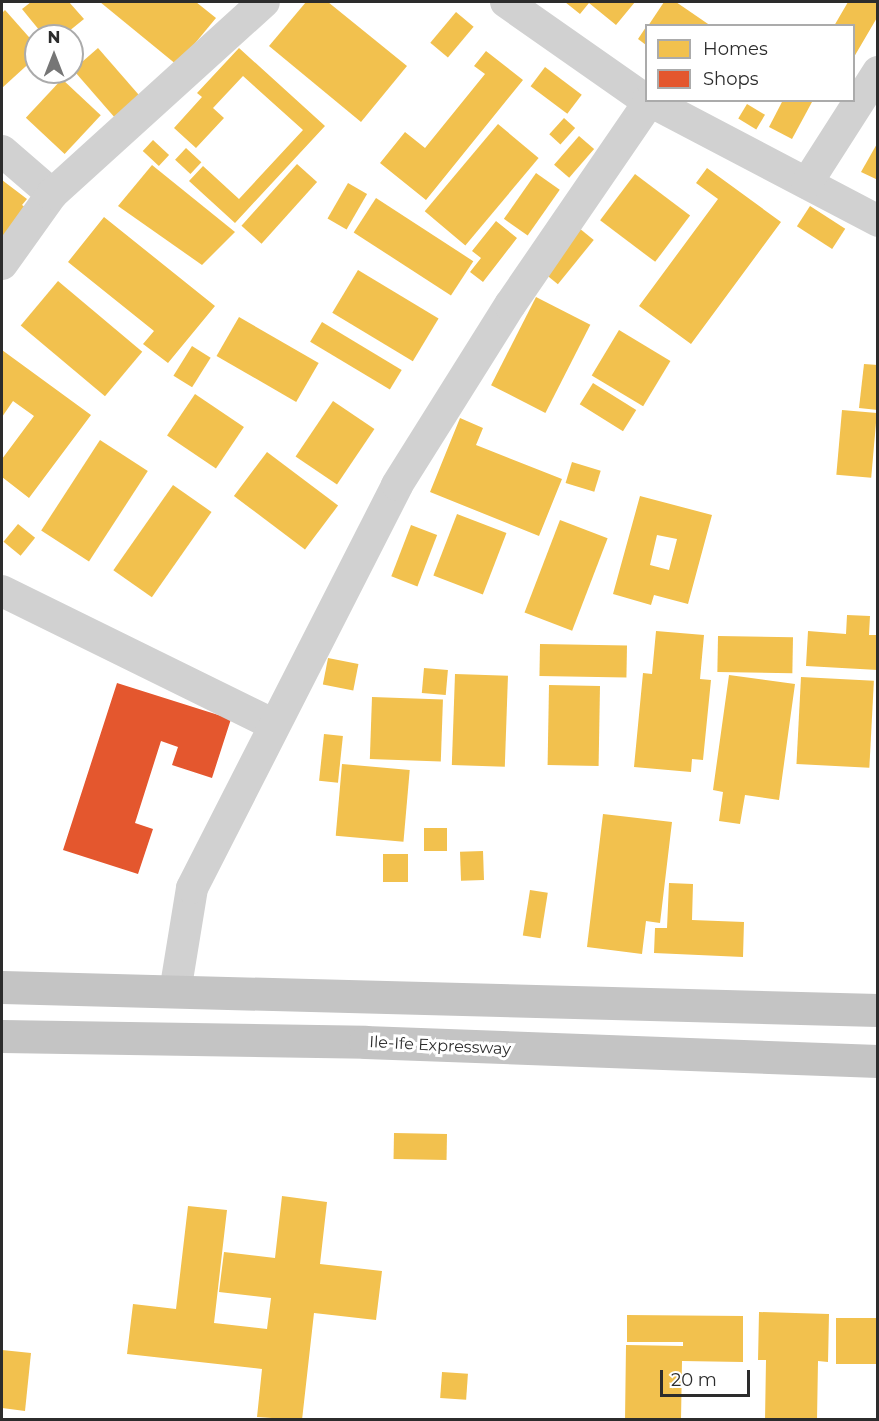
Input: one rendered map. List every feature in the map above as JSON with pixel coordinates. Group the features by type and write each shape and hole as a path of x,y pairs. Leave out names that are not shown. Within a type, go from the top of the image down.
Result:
{"main road":[{"path":"2,987 878,1010"},
{"path":"456,1000 459,1048"},
{"name":"Ile-Ife Expressway","path":"2,1036 365,1042 459,1048 878,1061"}],"street":[{"path":"2,264 52,194 264,2"},
{"path":"506,2 645,99"},
{"path":"807,183 878,72"},
{"path":"176,992 192,888 272,724 397,485 510,305 647,102"},
{"path":"650,102 878,221"},
{"path":"2,151 52,194"},
{"path":"2,591 272,724"}],"building: Homes":[{"path":"31,2 69,2 84,19 78,24 34,24 22,9"},
{"path":"100,2 196,2 216,18 177,65"},
{"path":"306,2 328,2 407,66 361,122 269,46"},
{"path":"565,2 635,2 616,25 589,3 580,14"},
{"path":"664,2 676,2 708,24 649,24"},
{"path":"848,2 878,2 878,16 855,55 855,24 835,24"},
{"path":"5,10 24,31 24,68 2,88 2,13"},
{"path":"456,12 474,27 448,57 430,43"},
{"path":"645,28 645,44 638,39"},
{"path":"98,48 143,99 118,121 84,82 84,60"},
{"path":"239,48 325,126 235,223 189,181 203,166 239,199 303,130 243,76 213,108 224,118 196,148 174,128 202,97 197,93"},
{"path":"486,51 523,80 426,200 380,163 405,132 425,148 485,74 474,66"},
{"path":"545,67 582,95 567,114 531,86"},
{"path":"57,84 67,84 101,115 65,154 26,118"},
{"path":"782,102 812,102 792,139 769,127"},
{"path":"747,104 765,115 756,129 738,119"},
{"path":"564,118 575,128 560,144 549,134"},
{"path":"498,124 539,158 465,245 425,211"},
{"path":"579,136 594,149 569,178 554,165"},
{"path":"153,140 169,155 159,166 143,151"},
{"path":"878,142 878,180 861,172"},
{"path":"186,148 201,162 190,174 175,160"},
{"path":"297,164 317,182 262,244 241,226"},
{"path":"152,165 235,232 202,265 118,206"},
{"path":"707,168 781,222 691,344 639,306 718,199 696,183"},
{"path":"536,173 560,190 528,236 504,219"},
{"path":"635,174 690,216 655,262 600,220"},
{"path":"2,180 27,199 22,205 33,213 2,246"},
{"path":"348,183 367,194 347,230 328,219"},
{"path":"376,198 473,261 451,296 354,232"},
{"path":"810,206 845,229 832,249 797,226"},
{"path":"104,217 215,306 168,363 143,344 154,331 68,262"},
{"path":"496,221 517,238 483,282 470,272 481,258 472,251"},
{"path":"579,228 594,240 558,284 543,272"},
{"path":"358,270 439,318 413,361 332,313"},
{"path":"58,281 142,352 105,396 21,325"},
{"path":"536,297 590,325 545,413 491,385"},
{"path":"239,317 319,363 296,402 216,356"},
{"path":"322,322 402,370 390,390 310,342"},
{"path":"619,330 670,361 643,406 592,375"},
{"path":"192,346 211,358 192,387 173,376"},
{"path":"2,350 91,415 29,498 2,477 2,459 34,416 13,401 2,417"},
{"path":"864,364 878,365 878,410 859,408"},
{"path":"593,383 636,410 623,431 580,404"},
{"path":"195,394 244,427 216,468 167,435"},
{"path":"333,401 374,429 337,485 296,457"},
{"path":"842,410 877,413 871,478 836,475"},
{"path":"460,418 483,428 476,445 562,479 539,536 430,492"},
{"path":"100,440 148,471 89,562 41,531"},
{"path":"267,452 338,506 305,549 234,496"},
{"path":"572,462 601,471 594,492 566,483"},
{"path":"173,485 212,512 152,597 113,570"},
{"path":"640,496 712,515 688,604 654,595 651,605 613,594","holes":["657,535 677,539 669,570 650,565"]},
{"path":"457,514 506,533 483,595 433,576"},
{"path":"560,520 608,538 572,631 525,612"},
{"path":"18,524 35,538 21,556 4,542"},
{"path":"411,525 437,535 417,586 391,576"},
{"path":"847,615 870,616 869,635 878,635 878,670 806,666 808,631 846,634"},
{"path":"656,631 704,635 700,679 711,680 703,760 692,759 691,772 634,767 643,673 652,674"},
{"path":"718,636 793,637 792,673 717,672"},
{"path":"540,644 627,646 626,678 539,676"},
{"path":"328,658 358,664 353,690 323,685"},
{"path":"424,668 448,670 446,695 422,693"},
{"path":"455,674 508,676 505,767 452,765"},
{"path":"729,675 795,684 779,800 745,795 740,824 719,821 723,792 713,790"},
{"path":"801,677 874,681 869,768 796,764"},
{"path":"549,685 600,686 599,766 548,765"},
{"path":"372,697 443,699 441,761 370,759"},
{"path":"324,734 343,736 338,783 319,781"},
{"path":"342,764 410,770 403,842 336,836"},
{"path":"603,814 672,822 660,923 646,921 642,954 587,947"},
{"path":"424,828 447,828 447,851 424,851"},
{"path":"483,851 484,880 461,881 460,852"},
{"path":"383,854 408,854 408,882 383,882"},
{"path":"669,883 693,884 692,920 744,922 743,957 654,953 655,928 667,928"},
{"path":"530,890 548,893 541,938 523,935"},
{"path":"394,1133 447,1134 447,1160 394,1159"},
{"path":"282,1196 327,1202 320,1264 382,1271 376,1320 314,1313 302,1420 257,1417 262,1369 127,1354 133,1304 176,1309 188,1206 227,1210 214,1323 267,1329 271,1298 219,1292 224,1252 275,1258"},
{"path":"759,1312 829,1314 828,1362 818,1361 817,1420 765,1420 766,1360 758,1360"},
{"path":"627,1315 743,1316 743,1362 682,1361 681,1420 625,1420 626,1345 683,1346 683,1342 627,1342"},
{"path":"836,1318 878,1318 878,1364 836,1364"},
{"path":"2,1350 31,1353 25,1411 2,1408"},
{"path":"442,1372 468,1374 466,1400 440,1398"}],"building: Shops":[{"path":"117,683 231,719 212,778 172,765 178,747 161,741 135,823 153,829 138,874 63,850"}]}
